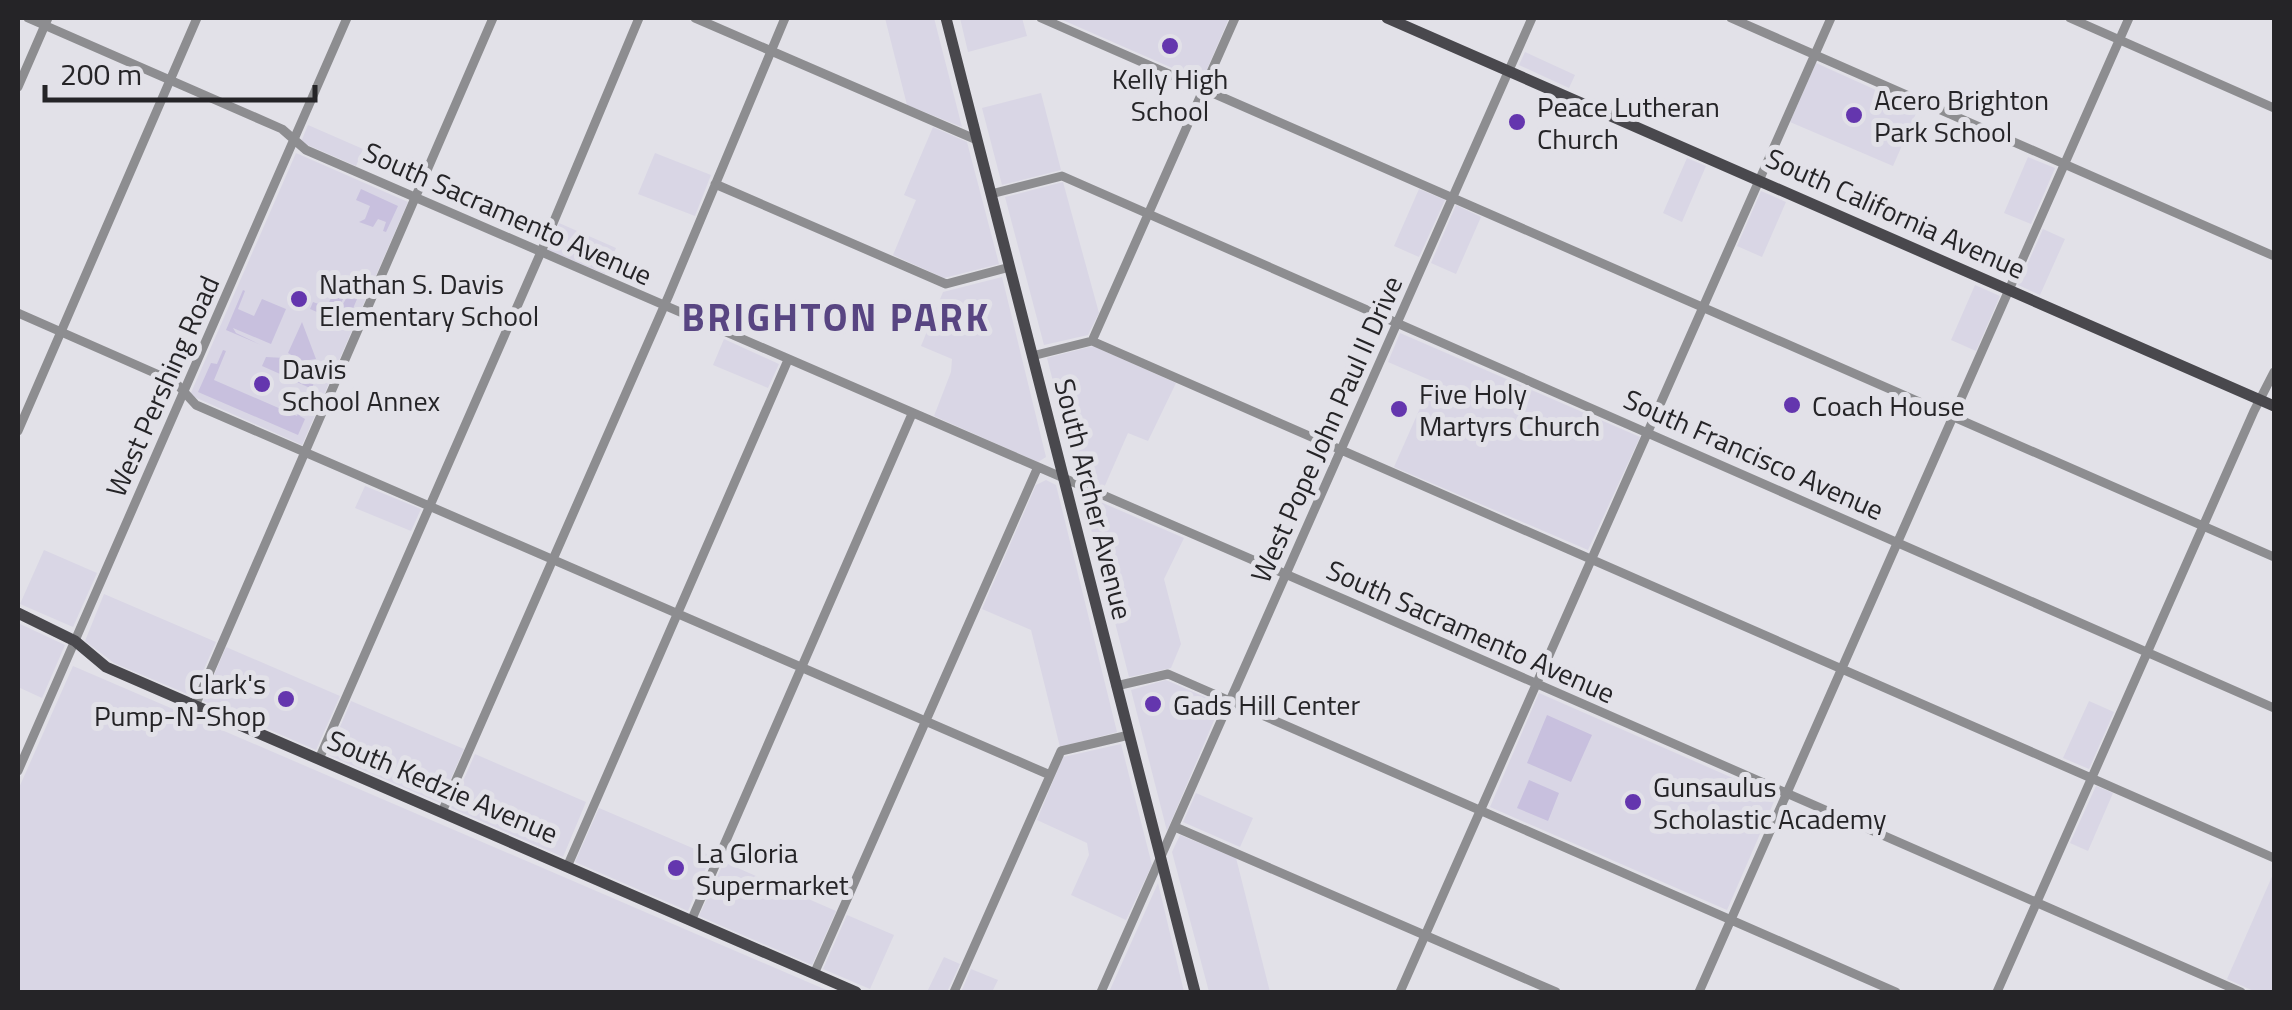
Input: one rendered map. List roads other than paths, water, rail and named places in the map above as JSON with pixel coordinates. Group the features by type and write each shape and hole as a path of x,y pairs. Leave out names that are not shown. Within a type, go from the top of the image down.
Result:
{"main road":[{"name":"South Archer Avenue","path":"946,18 1195,992"},
{"name":"South California Avenue","path":"1388,18 2274,406"},
{"name":"South Kedzie Avenue","path":"18,613 75,642 106,668 856,992"}],"street":[{"name":"South Sacramento Avenue","path":"28,18 46,21 282,128 306,150 2241,992"},
{"path":"18,431 197,18"},
{"name":"West Pershing Road","path":"18,771 347,18"},
{"path":"196,706 494,18"},
{"path":"319,759 639,18"},
{"path":"695,18 977,140"},
{"path":"442,812 664,306 785,18"},
{"path":"1041,18 2274,557"},
{"path":"1092,341 1234,18"},
{"name":"West Pope John Paul II Drive","path":"1101,992 1532,18"},
{"path":"1731,18 2274,256"},
{"path":"1400,992 1831,18"},
{"path":"2070,18 2274,108"},
{"path":"1700,992 2129,18"},
{"path":"18,87 46,21"},
{"name":"South Francisco Avenue","path":"991,194 1062,176 2274,708"},
{"path":"715,184 946,284 1010,267"},
{"path":"18,312 176,382 196,405 1050,775"},
{"path":"1032,356 1092,341 2274,858"},
{"path":"567,867 788,360"},
{"path":"1996,992 2274,372"},
{"path":"691,921 912,414"},
{"path":"814,974 1037,468"},
{"path":"1116,686 1168,674 1896,992"},
{"path":"954,992 1061,751 1129,735"},
{"path":"1174,826 1556,992"}],"place":[{"name":"Kelly High School","path":"1170,46"},
{"name":"Acero Brighton Park School","path":"1854,115"},
{"name":"Peace Lutheran Church","path":"1517,122"},
{"name":"Nathan S. Davis Elementary School","path":"299,299"},
{"name":"Davis School Annex","path":"262,384"},
{"name":"Coach House","path":"1792,405"},
{"name":"Five Holy Martyrs Church","path":"1399,409"},
{"name":"Clark's Pump-N-Shop","path":"286,699"},
{"name":"Gads Hill Center","path":"1153,704"},
{"name":"Gunsaulus Scholastic Academy","path":"1633,802"},
{"name":"La Gloria Supermarket","path":"676,868"}],"district":[{"name":"BRIGHTON PARK","path":"836,317"}]}
